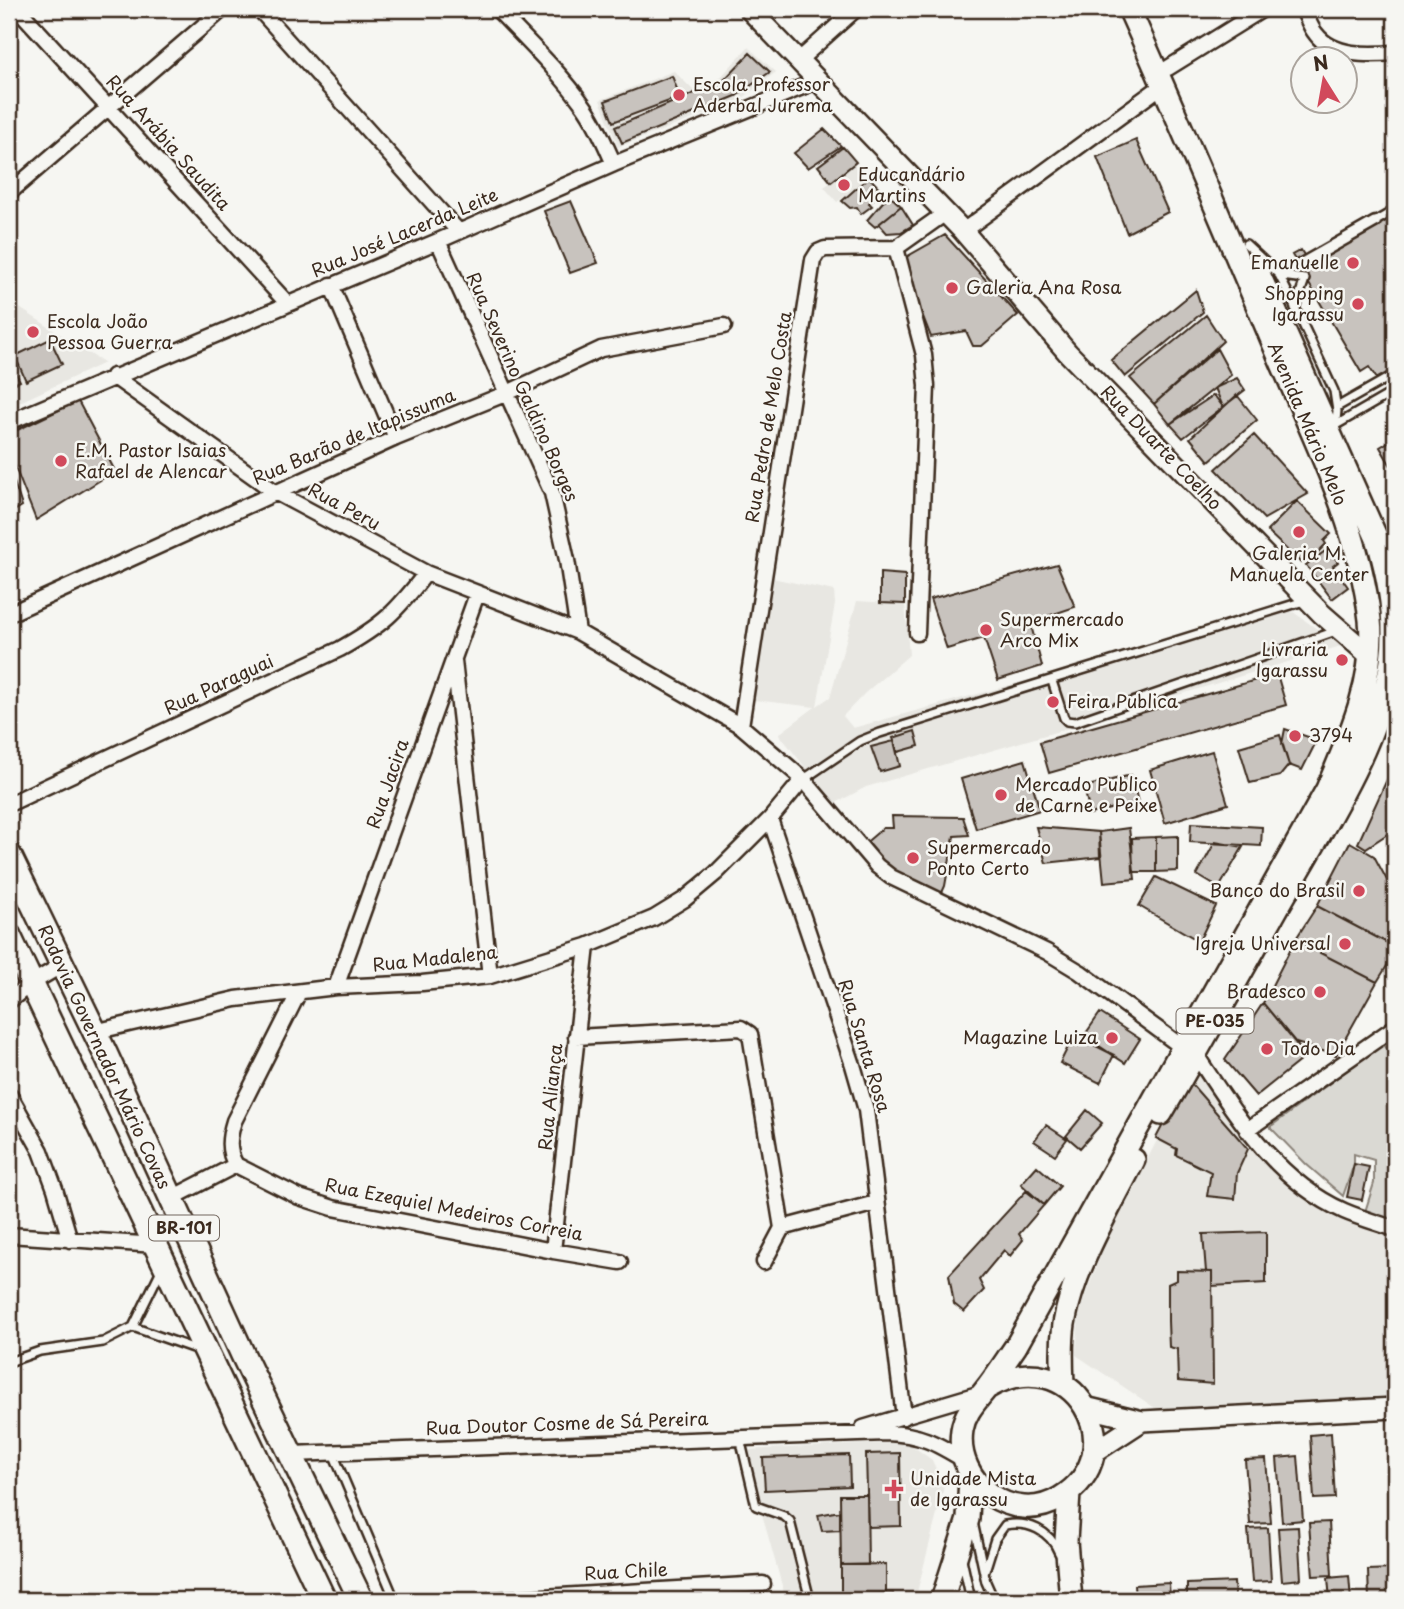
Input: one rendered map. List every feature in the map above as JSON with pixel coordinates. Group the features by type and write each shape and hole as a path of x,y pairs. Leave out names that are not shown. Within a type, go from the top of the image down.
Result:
{"highway":[{"name":"Rodovia Governador Mário Covas","path":"9,855 361,1600"},
{"name":"Rodovia Governador Mário Covas","path":"9,936 324,1600"}],"main road":[{"name":"Rua Duarte Coelho","path":"749,9 963,231 1068,353 1308,600 1369,655"},
{"name":"Avenida Mário Melo","path":"1129,9 1166,77 1335,433 1393,585 1393,663"},
{"name":"PE-035","path":"1142,9 1166,77"},
{"name":"Avenida Mário Melo","path":"1166,77 1350,528 1370,622 1369,655"},
{"name":"PE-035","path":"1063,1384 1061,1353 1065,1321 1084,1261 1189,1051 1327,789 1354,721 1369,655"},
{"name":"PE-035","path":"942,1600 970,1504 967,1468 961,1444 967,1413 1016,1346 1343,796 1379,707 1393,663"},
{"path":"967,1468 980,1488 1007,1504 1023,1507 1047,1504 1069,1493 1080,1482 1093,1453 1094,1437 1085,1407 1063,1384 1048,1377 1024,1375 1001,1380 984,1391"},
{"path":"1085,1407 1142,1421 1395,1408"},
{"path":"1093,1453 1142,1421"},
{"path":"1069,1493 1066,1541 1071,1592"}],"street":[{"name":"Rua Arábia Saudita","path":"18,9 288,304"},
{"path":"9,194 223,9"},
{"path":"259,9 459,232"},
{"path":"497,9 585,106 614,164"},
{"path":"798,61 856,9"},
{"path":"963,231 1166,77 1263,9"},
{"path":"1303,9 1314,33 1325,44 1370,55 1395,53"},
{"name":"Rua José Lacerda Leite","path":"9,422 614,164 817,82"},
{"path":"917,633 927,386 924,355 896,248 944,214"},
{"name":"Rua Severino Galdino Borges","path":"438,241 552,493 563,537 578,632"},
{"name":"Rua Pedro de Melo Costa","path":"741,726 813,260 818,252 825,249 896,248"},
{"path":"331,285 396,438"},
{"name":"Rua Barão de Itapissuma","path":"9,614 275,492 396,438 505,394 601,349 724,326"},
{"name":"Rua Peru","path":"113,376 275,492 426,573 578,632 741,726 803,779 877,866 891,877 1046,952 1080,972 1189,1051 1247,1130 1282,1170 1308,1191 1343,1211 1395,1229"},
{"name":"Rua Paraguai","path":"9,804 340,649 373,630 398,609 426,573"},
{"name":"Rua Jacira","path":"336,988 477,594"},
{"path":"454,655 490,976"},
{"name":"Rua Madalena","path":"94,1032 236,999 490,976 587,946 654,918 685,899 716,873 770,819 803,779"},
{"name":"Rua Santa Rosa","path":"770,819 857,1076 866,1110 873,1149 876,1203 904,1416"},
{"name":"Rua Aliança","path":"553,1251 587,946"},
{"path":"9,1001 30,984 62,965"},
{"path":"170,1199 236,1165 230,1155 234,1121 299,992"},
{"path":"1247,1130 1395,1027"},
{"path":"576,1037 741,1028 750,1034 782,1228 764,1262"},
{"path":"9,1094 41,1151 70,1240"},
{"name":"Rua Ezequiel Medeiros Correia","path":"236,1165 299,1197 333,1208 620,1262"},
{"path":"782,1228 876,1203"},
{"path":"9,1235 70,1240 160,1255"},
{"path":"845,1433 984,1391"},
{"path":"845,1433 908,1434 931,1440 967,1468"},
{"name":"Rua Doutor Cosme de Sá Pereira","path":"291,1454 845,1433"},
{"name":"Rua Chile","path":"491,1600 563,1598 763,1584"}],"lane":[{"path":"1279,275 1295,269 1395,210"},
{"path":"1246,244 1279,275 1295,308 1334,391 1337,407 1335,433"},
{"path":"1279,275 1305,278 1295,308"},
{"path":"1337,407 1395,374"},
{"path":"1335,433 1395,391"},
{"path":"803,779 860,741 880,733 1308,600"},
{"path":"1052,681 1064,718 1067,722 1075,722 1341,629"},
{"path":"9,1362 40,1351 103,1342 133,1326 160,1255"},
{"path":"133,1326 206,1353"},
{"path":"740,1437 756,1506 784,1516 790,1521 810,1600"},
{"path":"332,1452 395,1600"},
{"path":"970,1504 984,1574 994,1600"},
{"path":"984,1574 995,1539 1005,1525 1019,1523 1039,1528 1057,1548 1071,1592"},
{"path":"960,1545 971,1600"}],"shaded area":[{"name":"Escola Professor Aderbal Jurema","path":"748,47 776,72 738,102 618,147 600,100 674,71 693,90 720,78"},
{"name":"Educandário Martins","path":"854,165 869,177 837,202 824,187"},
{"name":"Escola João Pessoa Guerra","path":"9,301 104,363 9,407"},
{"name":"Feira Publica","path":"772,578 834,591 835,604 817,706 830,697 857,601 905,604 909,655 843,716 853,728 1289,609 1341,646 866,787 834,804 779,734 815,707 754,700"},
{"path":"1383,1044 1395,1056 1395,1224 1364,1215 1374,1183 1374,1160 1354,1154 1354,1164 1343,1196 1306,1164 1270,1127"},
{"path":"1196,1063 1266,1163 1299,1191 1341,1216 1395,1237 1395,1395 1161,1412 1076,1355 1079,1312 1106,1241"},
{"path":"907,1442 932,1460 944,1487 915,1600 786,1600 744,1450"}],"building":[{"path":"750,53 770,72 736,96 622,143 615,127 723,81"},
{"path":"672,76 680,97 613,122 605,101"},
{"path":"824,129 841,146 808,168 794,153"},
{"path":"1136,140 1168,212 1127,233 1097,157"},
{"path":"843,147 856,162 831,182 818,166"},
{"path":"869,177 882,191 869,203 872,206 861,214 857,207 850,208 842,201"},
{"path":"889,195 901,206 875,227 867,220"},
{"path":"571,201 598,263 570,273 544,211"},
{"path":"901,206 913,225 901,232 887,233 879,224"},
{"name":"Shopping Igarassu","path":"1395,214 1395,369 1377,379 1369,367 1361,372 1292,255 1301,250 1309,264"},
{"name":"Galeria Ana Rosa","path":"945,235 1018,315 982,346 973,346 966,331 931,337 901,260"},
{"path":"1196,290 1203,312 1125,377 1111,360"},
{"path":"1206,315 1223,341 1154,404 1130,378"},
{"path":"50,339 62,364 26,381 15,356"},
{"path":"1217,349 1231,375 1170,424 1154,404"},
{"path":"9,360 20,381 9,386"},
{"path":"1237,378 1245,390 1223,407 1215,388"},
{"path":"1214,395 1223,407 1183,438 1170,424"},
{"path":"1237,395 1257,420 1209,461 1190,438"},
{"name":"E.M. Pastor Isaias Rafael de Alencar","path":"78,401 115,471 36,520 9,452 9,434"},
{"path":"1254,435 1308,494 1264,519 1216,469"},
{"path":"1395,438 1395,473 1380,447"},
{"path":"9,467 22,506 9,514"},
{"name":"Galeria M. Manuela Center","path":"1297,501 1331,534 1324,541 1326,544 1311,559 1308,556 1301,563 1267,531"},
{"path":"1328,549 1338,562 1333,566 1348,587 1332,599 1306,565"},
{"name":"Supermercado Arco Mix","path":"1057,564 1075,607 1030,622 1042,666 998,680 984,638 947,649 930,599"},
{"path":"880,573 905,575 905,604 880,603"},
{"path":"1277,674 1286,705 1049,773 1040,742"},
{"path":"1285,729 1317,740 1302,770 1289,765 1282,744"},
{"path":"915,731 919,746 898,752 893,738"},
{"path":"1280,735 1289,765 1280,776 1250,783 1239,747"},
{"path":"894,741 900,766 880,772 871,747"},
{"path":"1212,751 1228,804 1165,823 1150,770"},
{"name":"Mercado Publico de Carne e Peixe","path":"1025,760 1040,810 976,829 961,779"},
{"path":"1395,762 1395,829 1366,848 1358,843"},
{"path":"1131,775 1138,802 1090,814 1084,787"},
{"name":"Supermercado Ponto Certo","path":"892,816 963,817 969,835 954,836 941,895 887,871 863,845 883,828 893,828"},
{"path":"1191,823 1262,827 1261,846 1190,842"},
{"path":"1036,827 1099,832 1100,857 1046,863"},
{"path":"1129,828 1135,879 1104,882 1099,832"},
{"path":"1178,836 1178,871 1156,872 1156,837"},
{"path":"1156,837 1156,872 1133,872 1132,838"},
{"path":"1215,842 1243,847 1219,888 1197,875"},
{"name":"Banco do Brasil","path":"1350,842 1374,856 1395,895 1395,947 1317,906"},
{"path":"1156,877 1216,906 1199,941 1139,906"},
{"name":"Igreja Universal","path":"1317,906 1395,947 1395,953 1377,982 1295,940"},
{"name":"Bradesco","path":"1295,940 1377,982 1336,1055 1296,1043 1263,1003"},
{"name":"Todo Dia","path":"1263,1003 1306,1056 1256,1096 1225,1060"},
{"name":"Magazine Luiza","path":"1100,1013 1140,1039 1125,1063 1084,1036"},
{"path":"1074,1035 1114,1055 1100,1083 1060,1063"},
{"path":"1187,1079 1248,1149 1237,1173 1235,1199 1207,1196 1211,1172 1176,1155 1177,1149 1156,1138"},
{"path":"1087,1110 1102,1123 1080,1148 1066,1136"},
{"path":"1046,1125 1067,1139 1055,1155 1034,1141"},
{"path":"1354,1164 1369,1167 1362,1200 1347,1197"},
{"path":"1037,1166 1060,1186 1044,1205 1021,1184"},
{"path":"1026,1191 1044,1205 1019,1234 1023,1240 1010,1256 1004,1250 979,1280 984,1290 964,1312 954,1304 949,1275"},
{"path":"1266,1232 1266,1283 1212,1286 1212,1272 1206,1272 1203,1234"},
{"path":"1177,1271 1212,1272 1213,1384 1178,1381 1177,1349 1169,1347 1168,1321 1168,1284 1177,1280"},
{"path":"1331,1433 1335,1498 1314,1499 1310,1435"},
{"path":"1395,1449 1395,1514 1394,1514 1390,1450"},
{"path":"900,1453 901,1526 868,1527 866,1454"},
{"path":"849,1455 850,1486 765,1490 763,1458"},
{"path":"1298,1456 1303,1520 1282,1522 1277,1458"},
{"path":"1266,1459 1271,1523 1250,1524 1245,1460"},
{"path":"840,1495 867,1495 868,1565 841,1565"},
{"path":"840,1511 840,1530 822,1531 818,1515"},
{"path":"1329,1522 1332,1575 1313,1576 1309,1523"},
{"path":"1298,1527 1301,1579 1282,1581 1278,1528"},
{"path":"1268,1528 1271,1581 1252,1582 1248,1529"},
{"path":"886,1564 886,1595 841,1595 841,1565"},
{"path":"1392,1569 1393,1600 1369,1600 1368,1570"},
{"path":"1349,1576 1351,1600 1330,1600 1328,1578"},
{"path":"1234,1582 1235,1600 1187,1600 1187,1584"},
{"path":"1169,1583 1170,1600 1135,1600 1134,1585"},
{"path":"893,1593 894,1600 860,1600 859,1595"}],"place":[{"name":"Escola Professor Aderbal Jurema","path":"679,95"},
{"name":"Educandário Martins","path":"844,185"},
{"name":"Emanuelle","path":"1353,263"},
{"name":"Galeria Ana Rosa","path":"952,288"},
{"name":"Shopping Igarassu","path":"1358,304"},
{"name":"Escola João Pessoa Guerra","path":"33,332"},
{"name":"E.M. Pastor Isaias Rafael de Alencar","path":"61,461"},
{"name":"Galeria M. Manuela Center","path":"1299,532"},
{"name":"Supermercado Arco Mix","path":"986,630"},
{"name":"Livraria Igarassu","path":"1342,660"},
{"name":"Feira Publica","path":"1053,702"},
{"name":"3794","path":"1295,736"},
{"name":"Mercado Publico de Carne e Peixe","path":"1001,795"},
{"name":"Supermercado Ponto Certo","path":"913,858"},
{"name":"Banco do Brasil","path":"1359,891"},
{"name":"Igreja Universal","path":"1345,944"},
{"name":"Bradesco","path":"1320,992"},
{"name":"Magazine Luiza","path":"1112,1038"},
{"name":"Todo Dia","path":"1267,1049"},
{"name":"Unidade Mista de Igarassu","path":"894,1489"}]}
